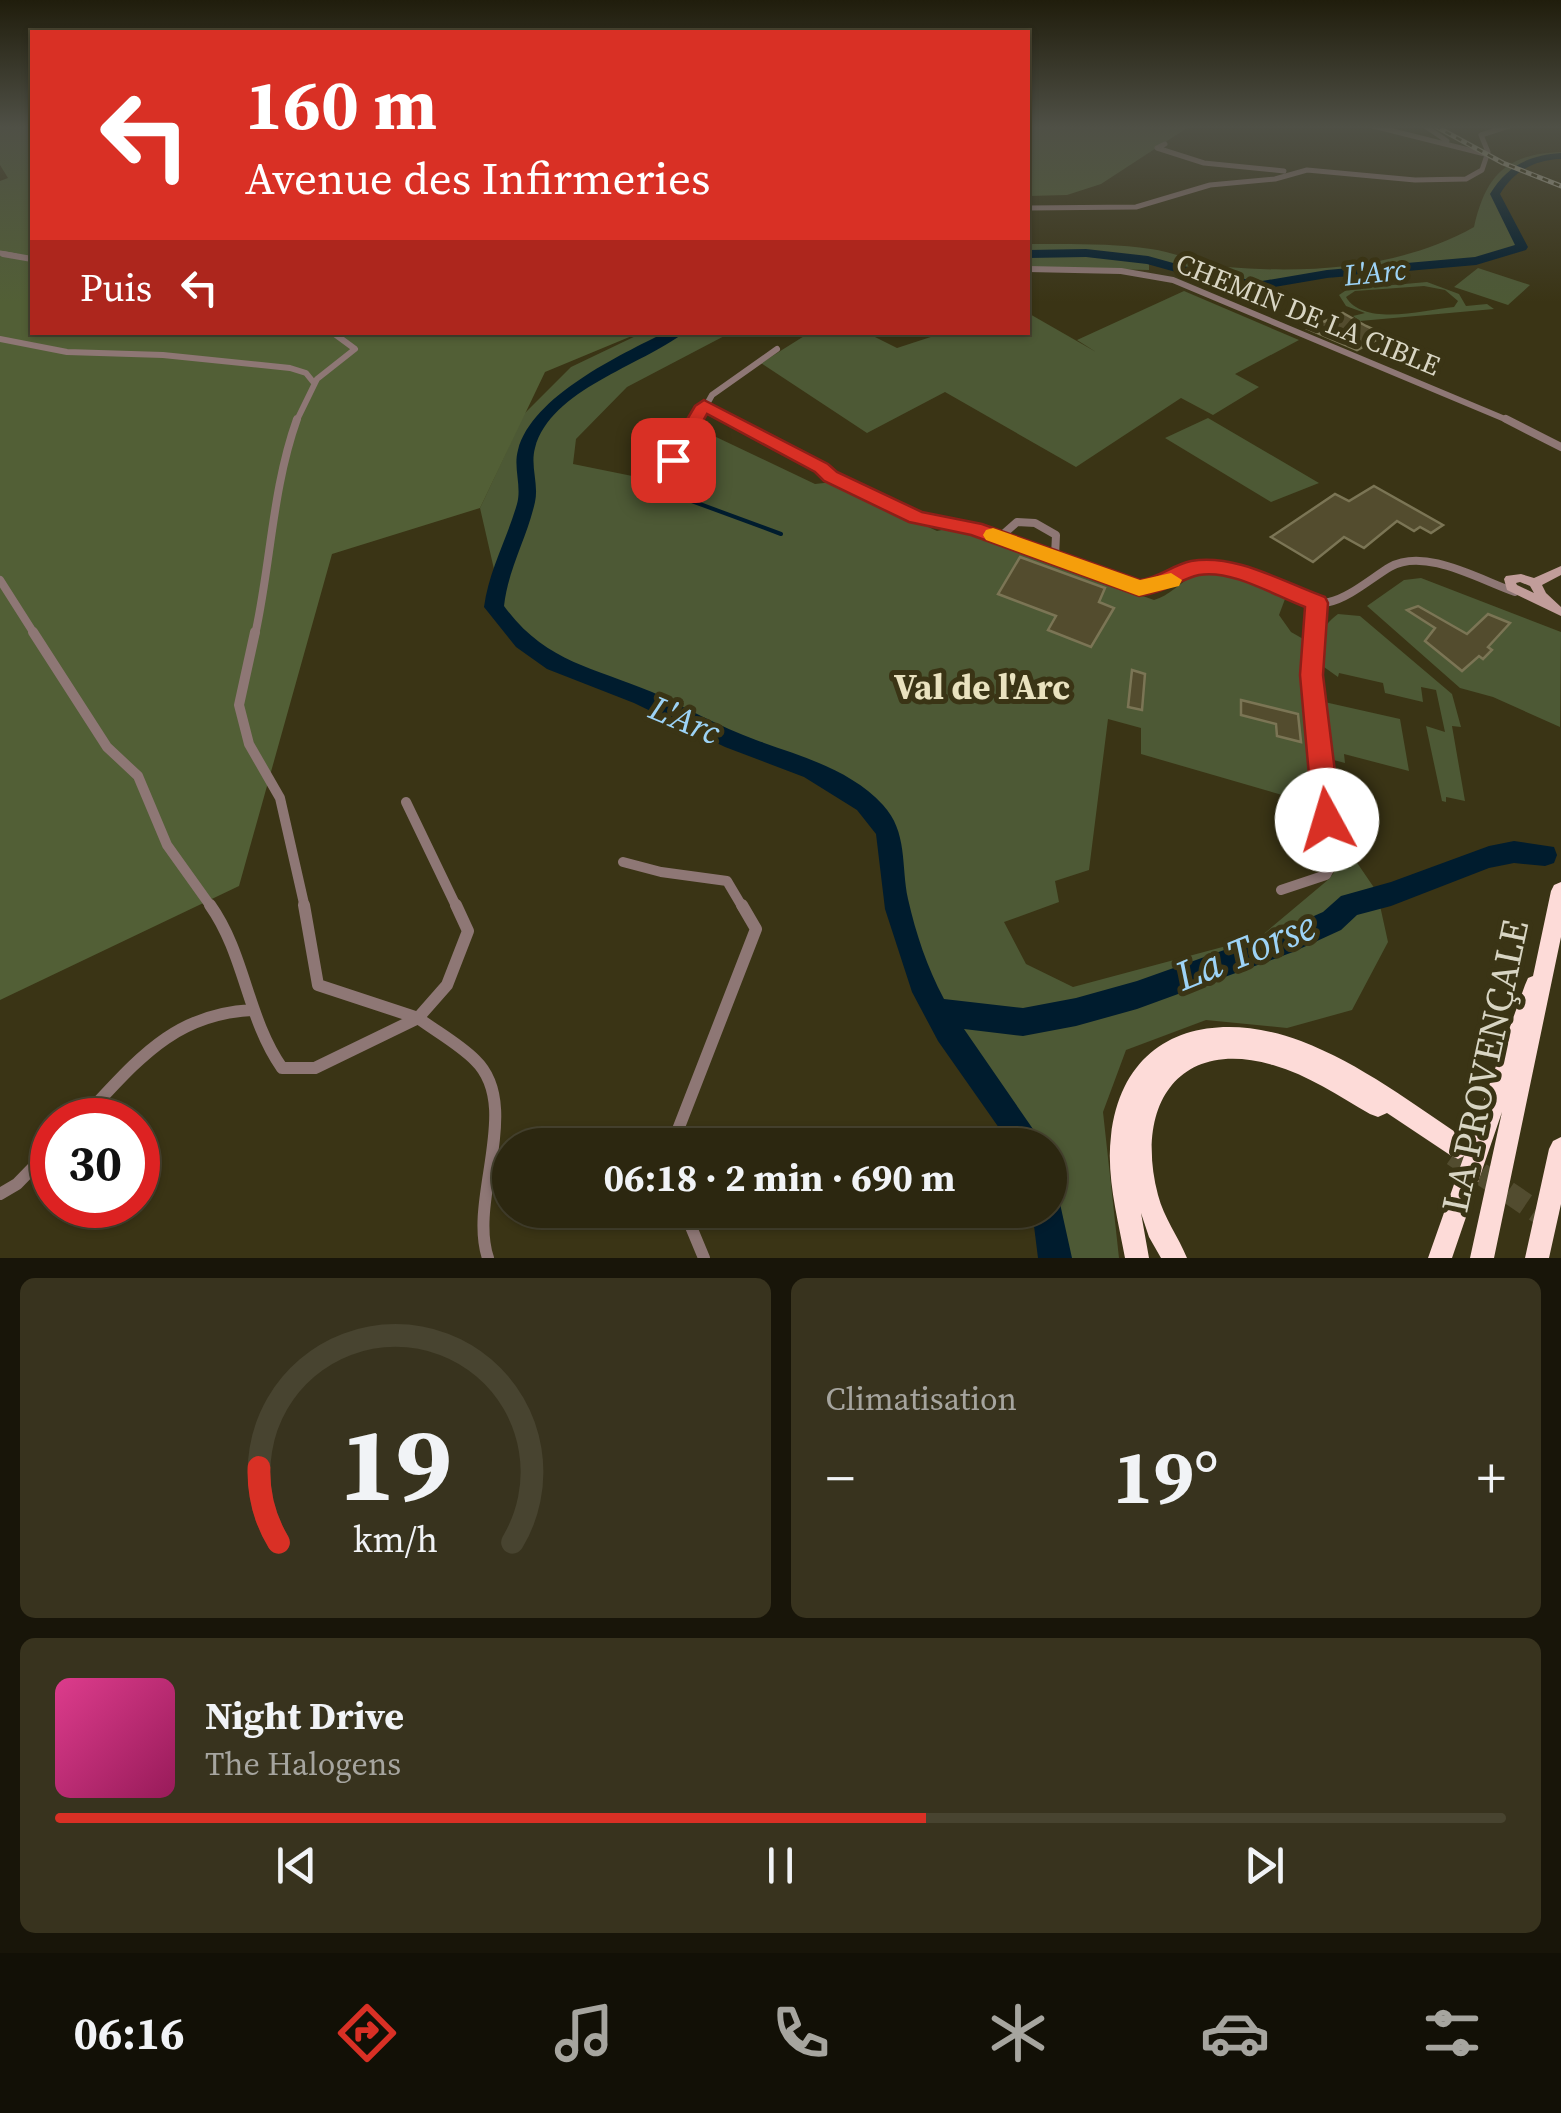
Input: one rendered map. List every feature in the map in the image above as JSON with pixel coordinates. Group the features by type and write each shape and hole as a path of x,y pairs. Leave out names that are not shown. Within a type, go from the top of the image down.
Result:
{"highway":[{"name":"LA PROVENÇALE","path":"1482,1258 1561,890"},
{"path":"1440,1258 1506,1060 1550,944"},
{"path":"1137,1258 1123,1184 1122,1135 1129,1101 1155,1059 1203,1037 1256,1037 1298,1051 1340,1071 1456,1151 1300,1065 1262,1051 1234,1048 1201,1052 1158,1081 1142,1108 1140,1167 1153,1218 1175,1258"},
{"path":"1537,1258 1561,1149"}],"main road":[{"path":"1522,595 1538,590 1561,570"},
{"path":"1521,578 1559,611 1522,595 1511,587 1510,580 1521,578"}],"street":[{"path":"1030,208 1136,208 1208,185"},
{"path":"0,253 30,259"},
{"name":"CHEMIN DE LA CIBLE","path":"1030,268 1121,271 1173,280 1520,424 1561,446"},
{"path":"337,335 354,346 352,352 314,383 305,397 281,474 269,532 268,572 239,704 249,744 280,798 295,853 318,985 418,1018 478,1062 497,1098 484,1210 488,1258"},
{"path":"0,339 67,352 163,355 290,368 306,374 314,383"},
{"path":"655,481 719,388 776,349"},
{"path":"704,406 822,468 830,476 916,518 953,523 1139,588 1160,586 1190,569 1218,566 1317,603 1343,596 1397,563 1420,559 1522,595"},
{"path":"1000,538 1018,522 1042,525 1056,536 1055,556 1062,562"},
{"path":"0,580 106,747 138,776 167,845 226,929 266,1046 282,1068 315,1068 418,1018 447,985 468,931 442,877 429,838 406,802"},
{"path":"1485,580 1510,580"},
{"path":"1281,890 1326,875 1333,862 1312,675 1317,603"},
{"path":"622,862 640,870 690,873 727,881 756,929 679,1128"},
{"path":"103,1098 158,1042 183,1025 224,1008 252,1010"},
{"path":"0,1194 30,1170"},
{"path":"692,1228 704,1258"}],"green space":[{"path":"0,185 30,185 30,335 634,335 545,372 480,508 332,554 239,886 0,1000"},
{"path":"1030,185 1099,185 1067,195 1030,196"},
{"path":"1491,185 1500,185 1495,194 1522,247 1476,261 1262,285 1219,280 1149,260 1149,270 1030,267 1030,244 1136,247 1217,266 1258,269 1322,268 1386,260 1417,252 1474,227"},
{"path":"1478,268 1530,285 1508,305 1454,287"},
{"path":"1427,282 1459,294 1466,306 1487,304 1494,309 1360,321 1353,316 1365,313 1346,306 1339,295 1348,289","holes":["1424,286 1445,290 1458,301 1454,307 1396,314 1366,312 1346,297 1355,291"]},
{"path":"1184,291 1299,340 1235,374 1259,387 1213,415 1181,398 1076,467 945,392 867,433 761,363 806,335 871,335 897,348 937,335 1030,335 1030,314 1096,352 1077,340"},
{"path":"638,335 726,335 627,387 576,439 573,464 657,481 689,442 695,427 815,484 833,482 937,531 951,528 1154,600 1195,575 1218,571 1241,577 1285,599 1279,615 1291,632 1305,640 1313,804 1141,754 1141,728 1108,719 1089,870 1055,881 1059,902 1004,922 1026,964 1073,987 1260,937 1339,866 1334,829 1377,892 1388,942 1352,1010 1287,1028 1206,1020 1126,1050 1103,1112 1119,1258 1055,1258 1051,1228 1067,1228 1067,1128 1017,1128 934,1007 904,934 894,892 888,834 876,814 849,790 812,770 733,741 642,697 554,664 508,627 494,607 496,578 480,508 524,414 571,367"},
{"path":"1208,418 1319,483 1271,502 1165,438"},
{"path":"1421,578 1561,632 1560,727 1493,697 1460,688 1367,606 1404,580"},
{"path":"1338,614 1360,616 1452,694 1461,727 1452,726 1465,801 1446,797 1446,802 1442,801 1426,726 1445,732 1436,690 1421,687 1423,702 1385,693 1383,683 1339,673 1338,677 1317,662 1321,635"},
{"path":"1320,701 1400,719 1409,771 1344,754 1345,763 1326,758"}],"building":[{"path":"1343,313 1386,335 1357,350 1308,329"},
{"path":"1374,486 1443,525 1431,533 1420,527 1414,531 1397,521 1364,548 1344,537 1313,562 1271,537 1335,494 1349,501"},
{"path":"1020,557 1105,588 1099,602 1114,608 1091,647 1048,630 1056,616 998,594"},
{"path":"1418,606 1467,634 1488,614 1510,623 1488,647 1492,650 1483,659 1479,656 1462,671 1425,641 1435,628 1407,610"},
{"path":"1132,670 1145,674 1142,710 1128,707"},
{"path":"1241,700 1298,714 1301,742 1277,736 1276,724 1241,715"}],"waterway":[{"name":"L'Arc","path":"1030,254 1086,253 1148,260 1219,280 1262,285 1327,274 1476,261 1522,247 1495,194 1501,185"},
{"name":"L'Arc","path":"672,335 588,382 545,417 531,435 525,453 527,499 502,568 494,607 523,642 554,664 642,697 733,741 812,770 865,803 888,834 894,892 921,983 948,1031 1017,1128"},
{"path":"670,493 781,534"},
{"name":"La Torse","path":"940,1012 1023,1022 1076,1012 1137,995 1293,939 1332,921 1350,905 1489,857 1514,852 1545,855"},
{"name":"L'Arc","path":"1051,1228 1055,1258"}],"tunnel":[{"path":"1453,1155 1561,1228"}],"slow traffic":[{"path":"993,535 1139,588 1171,580"}],"district":[{"name":"Val de l'Arc","path":"982,687"}],"route":[{"path":"673,460 704,406 822,468 830,476 916,518 974,529 1139,588 1160,586 1190,569 1218,566 1253,577 1295,598 1317,603 1312,675 1327,820"}]}
